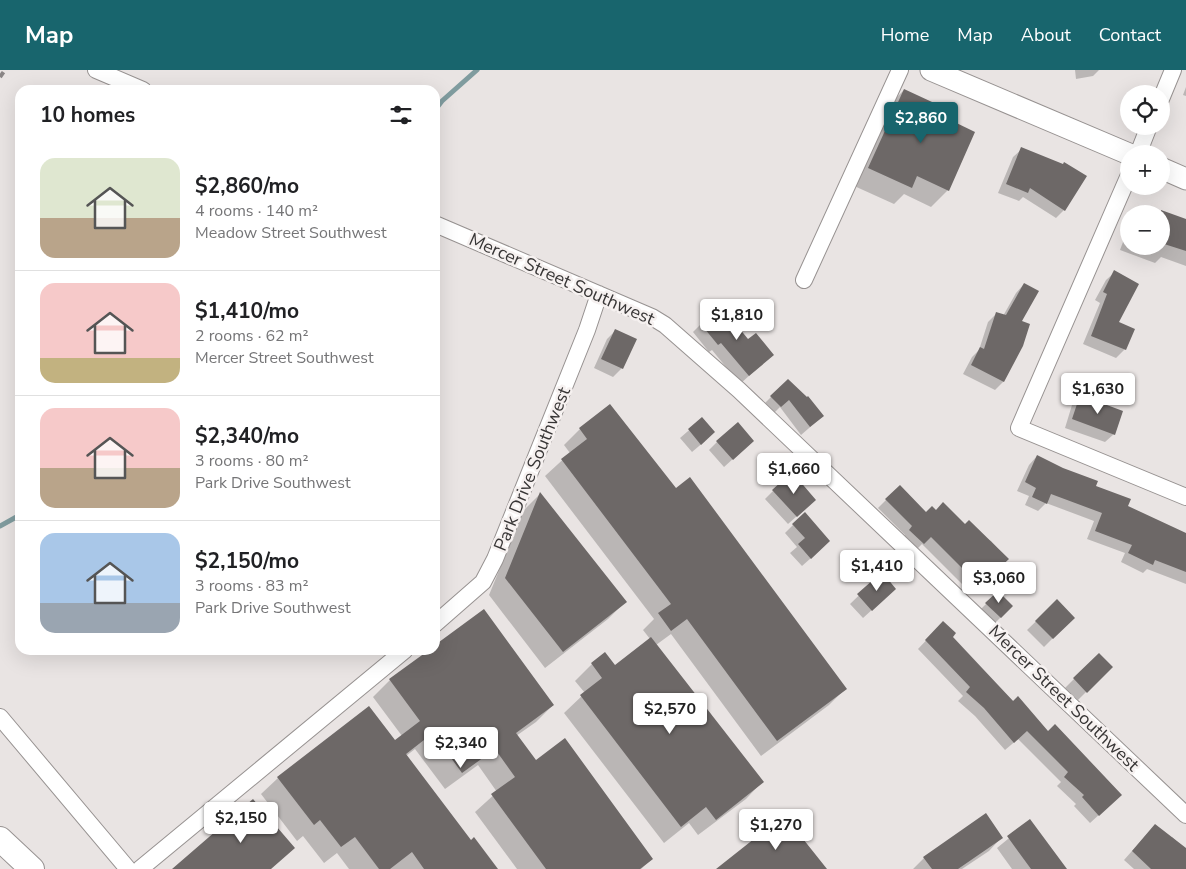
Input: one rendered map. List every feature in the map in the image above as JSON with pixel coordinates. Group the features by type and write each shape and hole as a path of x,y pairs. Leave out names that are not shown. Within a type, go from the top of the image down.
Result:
{"main road":[{"path":"0,840 32,869"}],"street":[{"path":"96,70 135,81"},
{"path":"804,280 900,70"},
{"path":"931,70 1120,150"},
{"path":"1167,85 1174,70"},
{"path":"1170,172 1186,179"},
{"path":"1120,195 1019,428 1186,497"},
{"name":"Mercer Street Southwest","path":"440,226 652,317 665,325 739,390 1186,815"},
{"name":"Park Drive Southwest","path":"440,620 483,582 495,559 587,330 599,294"},
{"path":"140,869 399,655"},
{"path":"0,717 128,869"}],"building":[{"path":"904,89 945,108 942,116 975,132 949,191 917,176 912,188 868,168"},
{"path":"1021,147 1063,164 1064,162 1087,176 1065,211 1030,188 1028,193 1006,184"},
{"path":"1170,213 1186,219 1186,251 1170,246"},
{"path":"1114,270 1139,284 1119,322 1135,329 1126,350 1091,336 1107,294 1103,292"},
{"path":"1024,283 1039,291 1022,321 1030,324 1023,346 1004,382 971,365 980,347 984,349 996,312 1006,315"},
{"path":"721,306 748,339 756,333 774,355 749,376 721,343 718,345 700,323"},
{"path":"615,329 637,339 623,369 601,359"},
{"path":"788,379 808,396 824,416 810,427 789,400 781,407 770,396"},
{"path":"1080,395 1123,411 1115,435 1072,419"},
{"path":"610,404 676,488 690,477 847,689 777,741 687,619 671,631 658,613 671,604 561,459 587,439 579,428"},
{"path":"702,417 715,432 701,445 688,429"},
{"path":"738,422 754,441 733,460 716,441"},
{"path":"1037,455 1063,468 1098,481 1096,486 1131,499 1128,506 1186,533 1186,572 1155,560 1153,565 1128,553 1132,545 1095,531 1102,513 1051,494 1047,504 1032,497 1036,488 1025,482"},
{"path":"792,472 816,500 797,517 772,490"},
{"path":"900,485 926,512 932,506 936,510 943,502 965,524 969,520 1009,559 980,586 931,537 924,544 909,530 912,526 885,499"},
{"path":"540,492 627,602 563,652 505,578"},
{"path":"805,512 830,541 811,559 798,544 805,538 792,524"},
{"path":"882,572 896,589 872,611 857,594"},
{"path":"998,591 1013,606 1001,618 985,603"},
{"path":"1057,599 1075,618 1053,639 1035,621"},
{"path":"484,609 554,705 516,733 536,760 565,738 653,859 640,869 546,869 491,794 515,777 495,749 462,773 433,733 406,754 471,840 474,837 498,869 424,869 412,852 390,869 379,869 355,837 341,847 320,820 314,825 277,777 369,706 395,740 420,721 389,679 422,655 440,655 440,641"},
{"path":"943,621 956,633 953,637 1013,701 1018,696 1048,731 1055,724 1122,795 1099,816 1082,797 1084,795 1064,777 1068,772 1027,731 1014,743 984,708 966,692 970,687 925,640"},
{"path":"651,637 764,782 716,820 706,807 681,827 580,695 602,678 591,663 605,652 615,665"},
{"path":"1099,653 1113,667 1087,693 1073,678"},
{"path":"253,799 295,848 271,869 172,869"},
{"path":"986,813 1003,838 958,869 932,869 923,857"},
{"path":"784,815 827,869 716,869"},
{"path":"1030,819 1067,869 1031,869 1007,836"},
{"path":"1155,824 1186,848 1186,869 1151,869 1132,851"}],"waterway":[{"path":"440,104 477,70"},
{"path":"0,526 15,518"}],"railway":[{"path":"0,77 5,70"}]}
